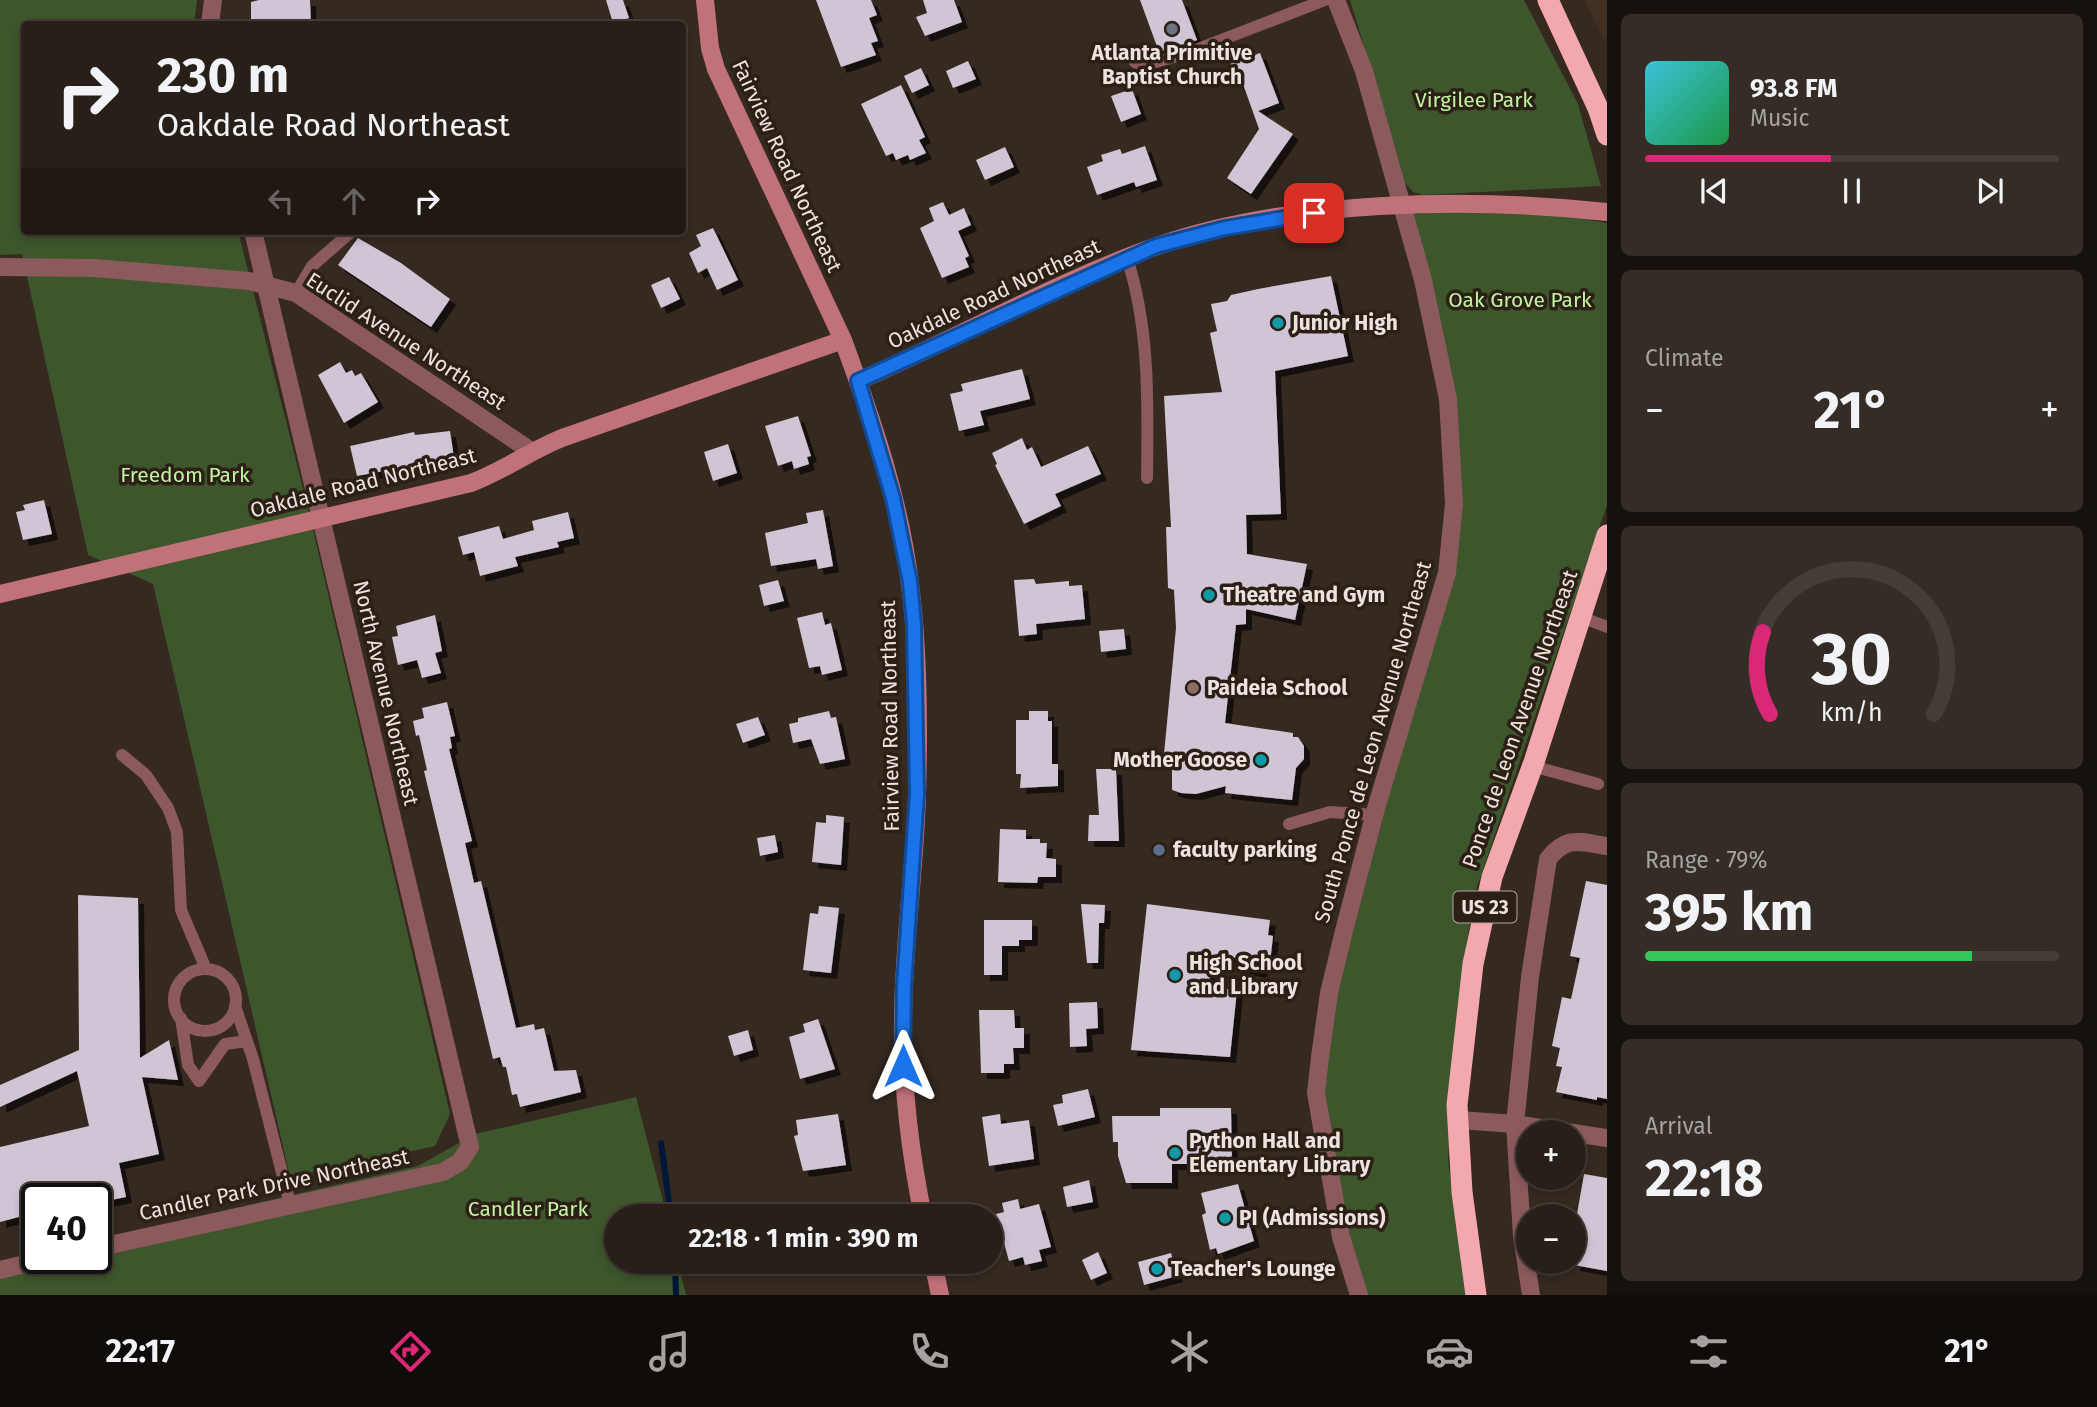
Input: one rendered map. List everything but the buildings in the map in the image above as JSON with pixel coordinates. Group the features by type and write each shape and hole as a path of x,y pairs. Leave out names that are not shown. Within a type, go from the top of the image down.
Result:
{"highway":[{"path":"1548,0 1598,108 1607,135"},
{"name":"Ponce de Leon Avenue Northeast","path":"1476,1295 1462,1192 1458,1093 1473,964 1492,877 1532,766 1607,535"}],"street":[{"path":"210,21 213,0"},
{"name":"Fairview Road Northeast","path":"705,0 708,37 716,69 843,340 858,381 893,498 910,582 914,624 917,794 904,985 903,1066 905,1111 921,1204"},
{"name":"South Ponce de Leon Avenue Northeast","path":"1336,0 1364,71 1404,206 1448,399 1454,504 1447,573 1375,815 1329,993 1316,1093 1341,1237 1359,1295"},
{"name":"Oakdale Road Northeast","path":"858,381 1127,258 1156,246 1225,228 1348,209 1404,206 1520,206 1607,212"},
{"name":"North Avenue Northeast","path":"254,235 470,1142 468,1152 460,1162"},
{"name":"Euclid Avenue Northeast","path":"0,268 94,268 267,285 296,293 531,451"},
{"name":"Oakdale Road Northeast","path":"0,594 320,516 471,483 493,475 531,451 843,340"},
{"path":"1531,1295 1522,1236 1515,1124 1530,977 1548,859 1557,848 1571,841 1607,846"},
{"path":"1459,1120 1515,1124 1607,1138"},
{"name":"Candler Park Drive Northeast","path":"112,1244 443,1172 460,1162"},
{"path":"0,1270 21,1265"},
{"path":"936,1274 940,1295"}],"lane":[{"path":"1134,61 1142,66 1185,54 1325,0"},
{"path":"296,293 313,266 348,235"},
{"path":"1127,258 1138,293 1142,326 1148,405 1147,478"},
{"path":"1581,617 1607,627"},
{"path":"122,755 146,775 168,808 177,832 181,910 206,969"},
{"path":"1532,766 1598,784"},
{"path":"1289,824 1330,812 1375,815"},
{"path":"247,1041 225,1044 199,1081 188,1065 181,1018 174,1005 179,982 187,974 206,969 222,974 230,982 235,1006 247,1041 290,1204"},
{"path":"181,1018 199,1030 211,1030 230,1017 235,1006"}],"shaded area":[{"path":"1585,0 1607,0 1607,39 1603,40"}],"green space":[{"name":"Freedom Park","path":"0,0 197,0 194,21 21,21 21,235 239,235 308,508 450,1114 435,1146 290,1177 153,584 88,555 22,254 0,255"},
{"name":"Virgilee Park","path":"1350,0 1524,0 1578,104 1601,186 1423,195 1413,192 1405,183"},
{"name":"Oak Grove Park","path":"1410,210 1552,214 1607,223 1607,505 1474,896 1460,989 1448,1160 1467,1295 1359,1295 1347,1271 1320,1057 1447,573 1450,397"},
{"name":"Candler Park","path":"636,1097 664,1204 604,1204 604,1274 681,1274 686,1295 0,1295 0,1261 21,1260 21,1274 112,1274 112,1236 418,1166 475,1134"}],"waterway":[{"path":"661,1143 669,1204"},
{"path":"675,1274 676,1295"}],"place":[{"name":"Atlanta Primitive Baptist Church","path":"1172,29"},
{"name":"Junior High","path":"1278,323"},
{"name":"Theatre and Gym","path":"1209,595"},
{"name":"Paideia School","path":"1193,688"},
{"name":"Mother Goose","path":"1261,760"},
{"name":"faculty parking","path":"1159,850"},
{"name":"High School and Library","path":"1175,975"},
{"name":"Python Hall and Elementary Library","path":"1175,1153"},
{"name":"PI (Admissions)","path":"1225,1218"},
{"name":"Teacher's Lounge","path":"1157,1269"}],"route":[{"path":"903,1066 904,985 917,794 914,624 903,541 883,455 858,381 1156,246 1225,228 1314,213"}]}
